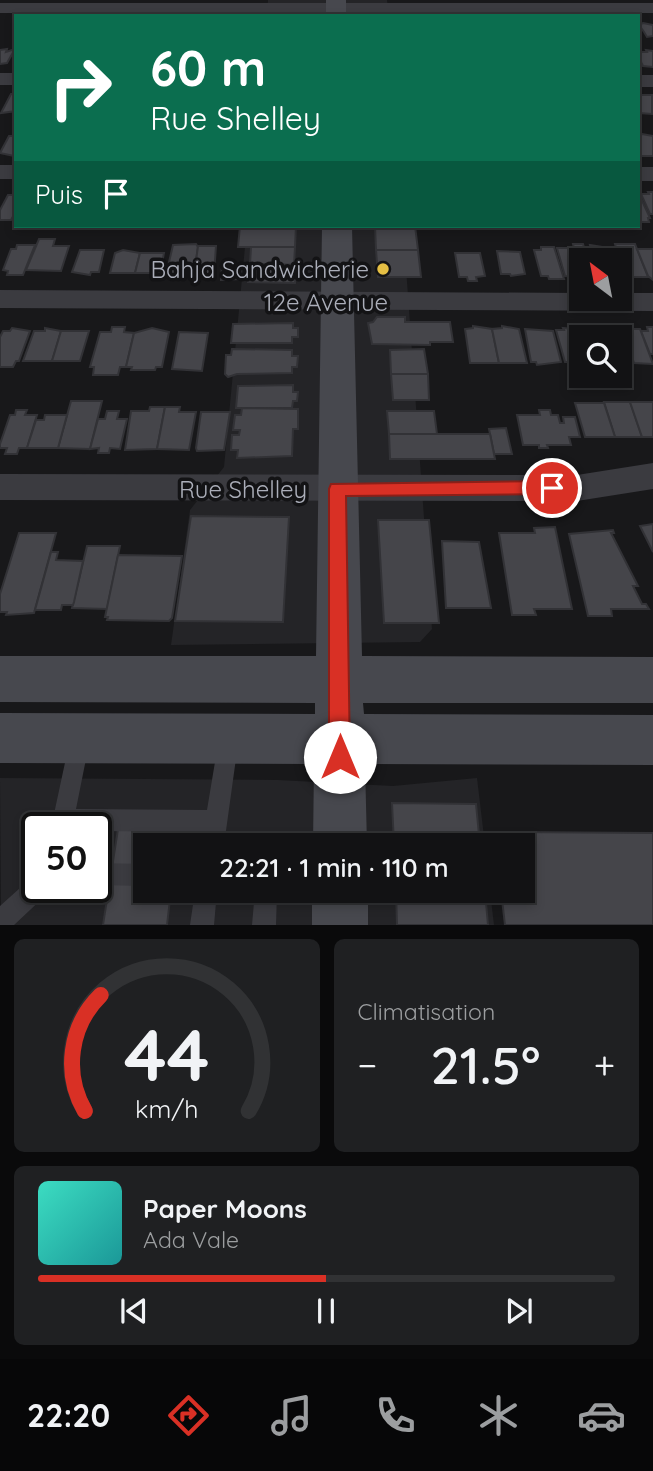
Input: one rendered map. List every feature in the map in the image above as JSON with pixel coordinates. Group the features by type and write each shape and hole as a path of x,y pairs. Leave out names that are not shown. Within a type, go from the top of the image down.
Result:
{"main road":[{"path":"337,228 340,833"},
{"path":"0,679 653,680"},
{"path":"0,738 653,740"},
{"path":"340,903 340,925"}],"street":[{"path":"0,8 653,8"},
{"name":"12e Avenue","path":"0,299 653,302"},
{"name":"Rue Shelley","path":"0,487 577,488 653,476"}],"lane":[{"path":"65,812 80,738"},
{"path":"215,833 229,739"},
{"path":"112,823 217,821"},
{"path":"112,874 133,875"},
{"path":"0,922 21,903"},
{"path":"202,925 205,903"},
{"path":"264,925 265,903"}],"shaded area":[{"path":"268,0 387,0 389,14 267,14"},
{"path":"247,228 403,228 432,629 420,642 171,645 190,510 224,467"},
{"path":"0,778 278,780 393,786 477,778 484,833 133,833 133,903 491,903 494,925 1,925"}],"building":[{"path":"640,24 653,25 653,36 647,37"},
{"path":"7,49 6,52 14,49 7,63 0,64 0,50"},
{"path":"646,50 653,51 653,67 643,66 640,60 640,52 647,52"},
{"path":"11,94 14,94 14,111 1,113"},
{"path":"640,95 652,95 652,114 640,113"},
{"path":"640,135 653,136 653,156 640,156"},
{"path":"9,136 14,136 14,156 0,153"},
{"path":"648,192 653,192 653,214 650,214 641,194 649,194"},
{"path":"8,195 14,195 14,215 11,220 0,220 0,210"},
{"path":"640,196 650,218 649,222 640,222"},
{"path":"240,228 296,228 295,247 238,247"},
{"path":"375,228 415,228 418,250 376,250"},
{"path":"39,239 55,239 53,246 69,246 61,271 26,270"},
{"path":"196,244 198,247 194,275 166,275 173,245"},
{"path":"573,244 583,244 584,248 574,248"},
{"path":"615,244 635,244 648,277 632,277 632,248 616,248"},
{"path":"17,245 35,245 23,275 7,275 8,271 3,270 11,249 16,249"},
{"path":"198,246 216,246 214,274 194,276"},
{"path":"251,247 295,247 294,265 250,264"},
{"path":"541,247 554,247 564,279 541,276 534,250 541,250"},
{"path":"557,248 569,248 569,276 565,276"},
{"path":"637,249 653,249 653,280 648,276"},
{"path":"80,250 104,250 99,272 91,272 90,275 72,272"},
{"path":"123,250 140,253 135,273 110,273 115,253"},
{"path":"376,250 418,250 421,277 378,277"},
{"path":"497,251 520,252 525,274 501,274"},
{"path":"140,253 164,253 160,273 135,273"},
{"path":"455,253 480,253 485,276 476,277 477,281 459,277"},
{"path":"250,264 296,265 295,283 248,282"},
{"path":"222,265 242,265 240,279 221,280"},
{"path":"377,317 405,317 405,322 450,322 453,342 430,342 430,345 372,344 368,323"},
{"path":"293,323 293,328 298,328 298,337 292,337 292,343 231,343 233,324"},
{"path":"473,326 492,329 499,363 470,363 465,329"},
{"path":"502,326 519,329 527,363 499,363 492,329"},
{"path":"112,327 125,327 124,332 134,333 126,367 120,367 118,375 93,375 94,367 90,367 100,332 111,332"},
{"path":"647,327 653,327 653,354 650,354 641,331 648,331"},
{"path":"12,328 30,331 19,361 16,361 13,367 0,367 0,337 3,331 10,331"},
{"path":"45,328 61,331 52,361 23,361 34,331 45,331"},
{"path":"152,328 169,332 162,367 156,367 155,370 131,370 132,367 126,367 134,333"},
{"path":"563,328 569,329 569,362 565,362 556,330 564,330"},
{"path":"525,329 553,331 561,362 537,365 536,362 531,362"},
{"path":"632,329 640,329 653,364 634,363"},
{"path":"61,331 89,331 80,361 52,361"},
{"path":"179,332 208,333 202,371 172,369"},
{"path":"232,349 292,350 292,356 298,356 297,367 292,367 292,373 237,374 228,377 225,374 226,355 231,355"},
{"path":"424,349 428,374 391,374 390,350"},
{"path":"391,374 428,374 429,400 393,400"},
{"path":"293,385 293,392 298,392 297,401 293,401 292,408 236,408 238,386"},
{"path":"71,401 102,401 90,449 58,448"},
{"path":"604,402 630,402 642,437 615,437"},
{"path":"630,402 653,402 653,437 642,437"},
{"path":"575,403 604,403 615,437 585,437"},
{"path":"150,407 165,407 157,449 125,450 131,411 149,411"},
{"path":"165,407 180,407 179,412 196,412 189,450 157,449"},
{"path":"242,408 298,409 298,429 293,429 292,456 237,458 238,450 231,450 232,435 239,435 240,430 233,430 235,415 241,415"},
{"path":"16,410 27,410 25,415 37,415 27,448 19,448 17,454 5,454 7,448 0,448 0,444 10,415 15,415"},
{"path":"539,410 550,410 551,415 558,415 560,423 564,423 563,417 575,417 580,437 569,437 571,445 547,445 548,448 539,448 539,445 523,445 517,415 540,415"},
{"path":"107,411 119,411 117,419 127,419 120,449 110,448 109,453 98,453 99,448 90,449 98,419 105,419"},
{"path":"387,411 434,411 437,434 389,434"},
{"path":"201,412 230,412 224,450 197,451"},
{"path":"45,415 67,415 58,448 27,448 36,420 44,420"},
{"path":"506,428 512,454 494,454 489,429"},
{"path":"389,434 490,434 495,459 390,459"},
{"path":"191,516 289,517 283,622 175,621"},
{"path":"378,520 429,520 439,623 384,623"},
{"path":"653,524 653,552 640,526"},
{"path":"555,527 572,609 534,609 536,615 512,615 499,533 535,533 534,528"},
{"path":"613,530 614,533 611,533 638,586 633,586 642,604 646,604 649,609 611,609 612,616 588,616 569,534"},
{"path":"19,533 56,533 34,613 6,615 7,612 0,612 0,594"},
{"path":"442,541 479,542 491,608 446,608"},
{"path":"87,546 120,546 107,609 72,608"},
{"path":"51,552 58,552 56,560 83,561 74,602 73,605 62,605 61,610 35,610"},
{"path":"118,555 182,556 172,618 169,621 107,620 108,617 105,617"},
{"path":"392,803 476,804 479,833 393,833"},
{"path":"118,829 178,829 178,833 133,833 133,903 170,903 167,925 103,925 106,903 112,903 112,867"},
{"path":"494,832 653,833 653,925 505,925 502,903 535,903 535,833"},
{"path":"396,903 486,903 488,925 397,925"}],"place":[{"name":"Bahja Sandwicherie","path":"383,269"}],"route":[{"path":"340,757 337,489 552,488"}]}
